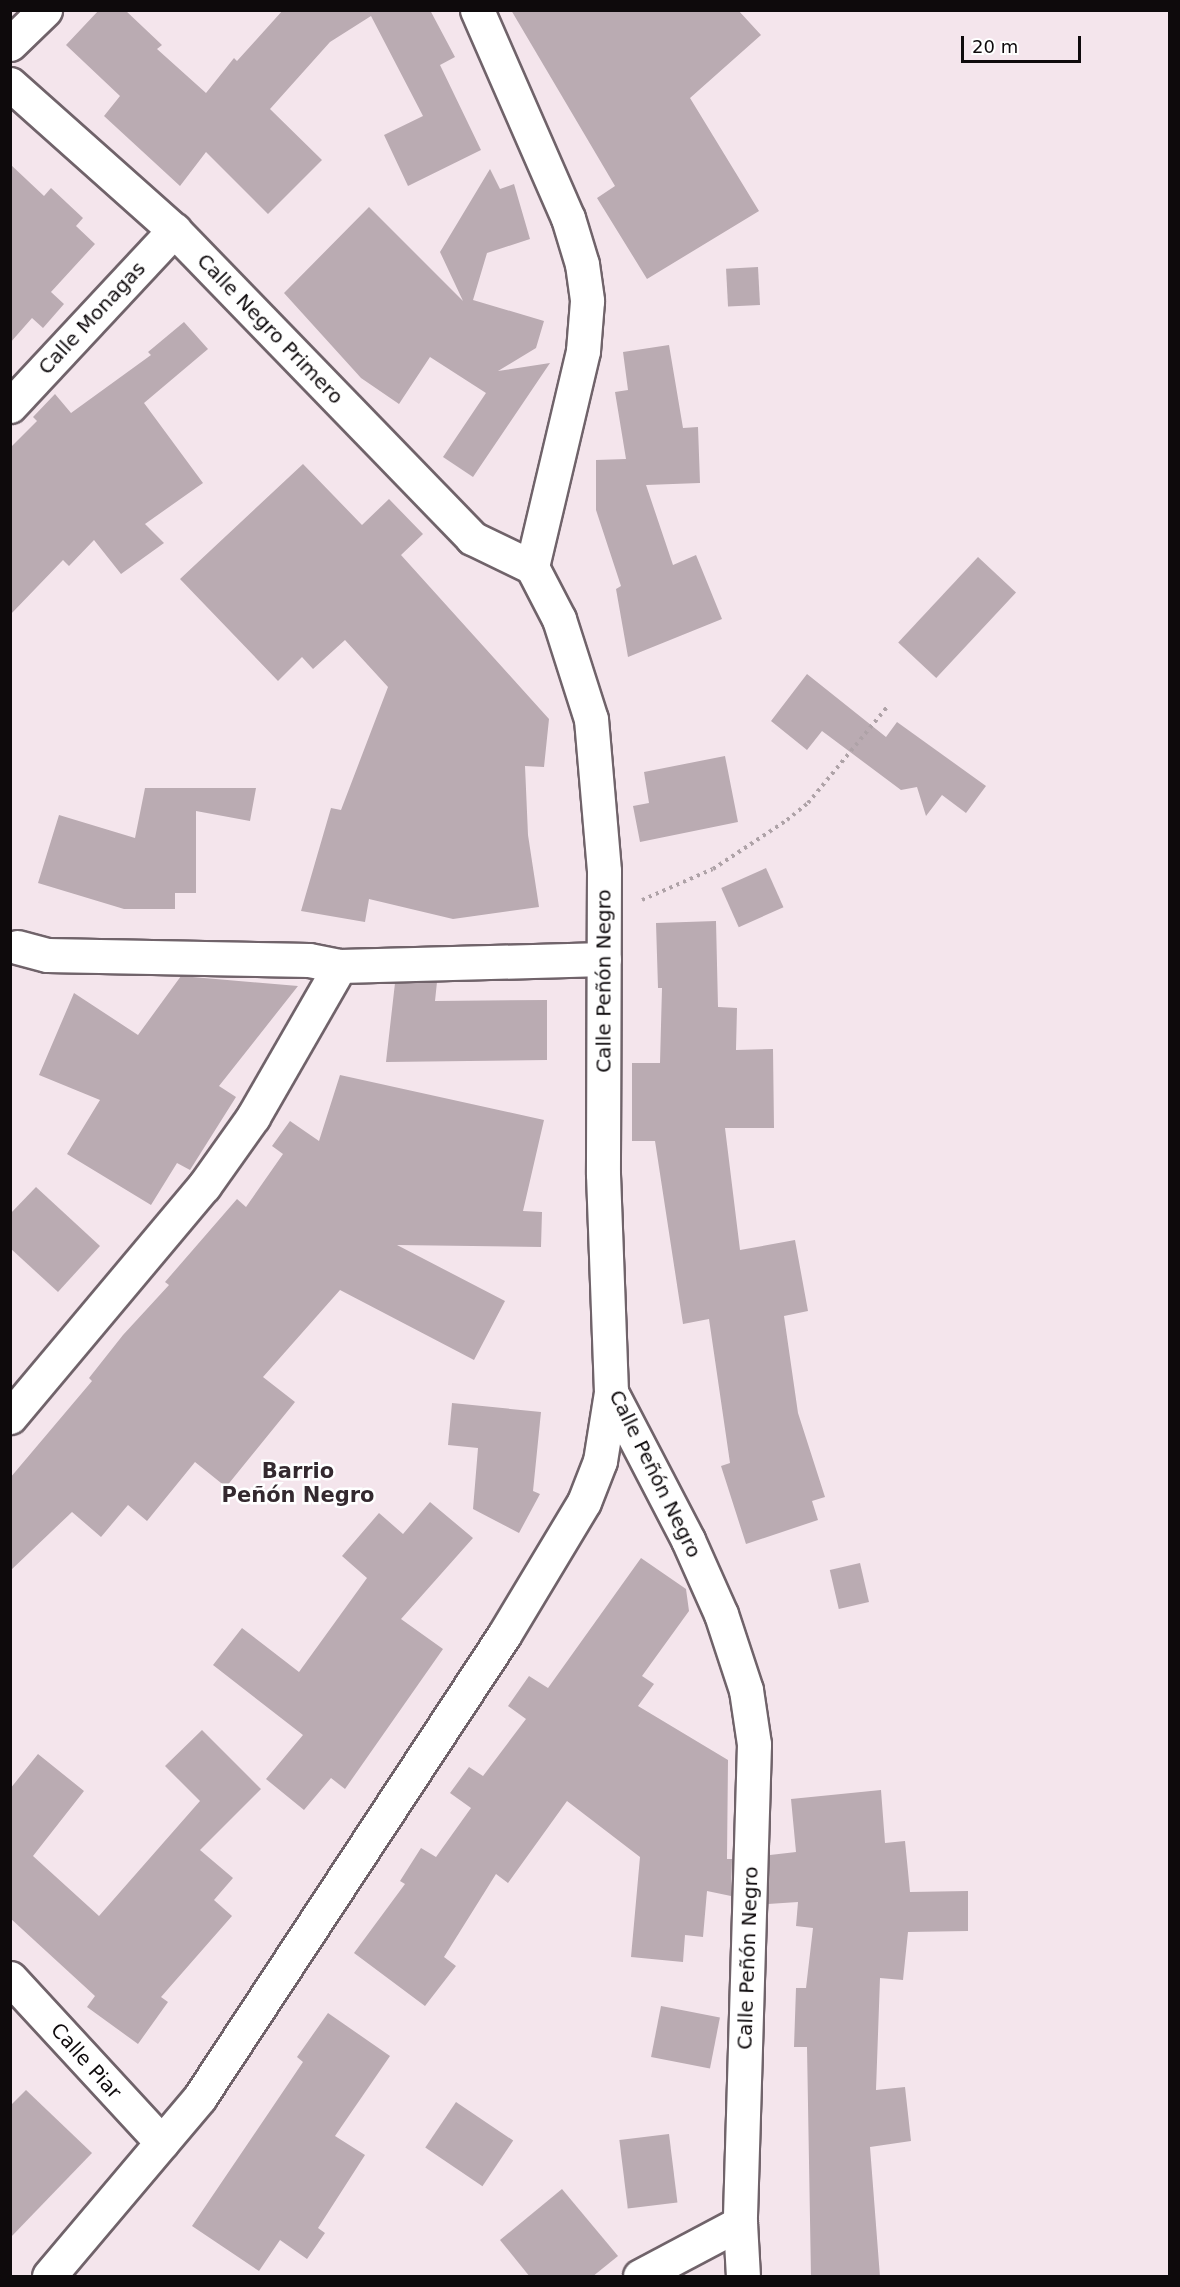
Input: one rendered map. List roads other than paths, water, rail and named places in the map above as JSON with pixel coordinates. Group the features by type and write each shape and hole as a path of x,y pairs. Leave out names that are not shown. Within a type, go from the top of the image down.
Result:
{"street":[{"path":"10,44 45,10"},
{"path":"477,10 568,218 582,264 587,301 583,351 532,567"},
{"name":"Calle Negro Primero","path":"10,84 174,230 472,538 532,567"},
{"name":"Calle Monagas","path":"10,406 174,230"},
{"name":"Calle Peñón Negro","path":"532,567 559,619 591,718 604,906 603,1174 610,1392 688,1540 721,1614 746,1690 754,1744 740,2223 743,2277"},
{"path":"17,947 46,955 298,959 340,966 604,959"},
{"path":"10,1417 204,1186 253,1117 340,966"},
{"path":"49,2277 162,2143 260,2011 504,1635 578,1512 600,1461 610,1392"},
{"name":"Calle Piar","path":"10,1978 162,2143"},
{"path":"640,2277 740,2223"}],"district":[{"name":"Barrio Peñón Negro","path":"298,1483"}]}
